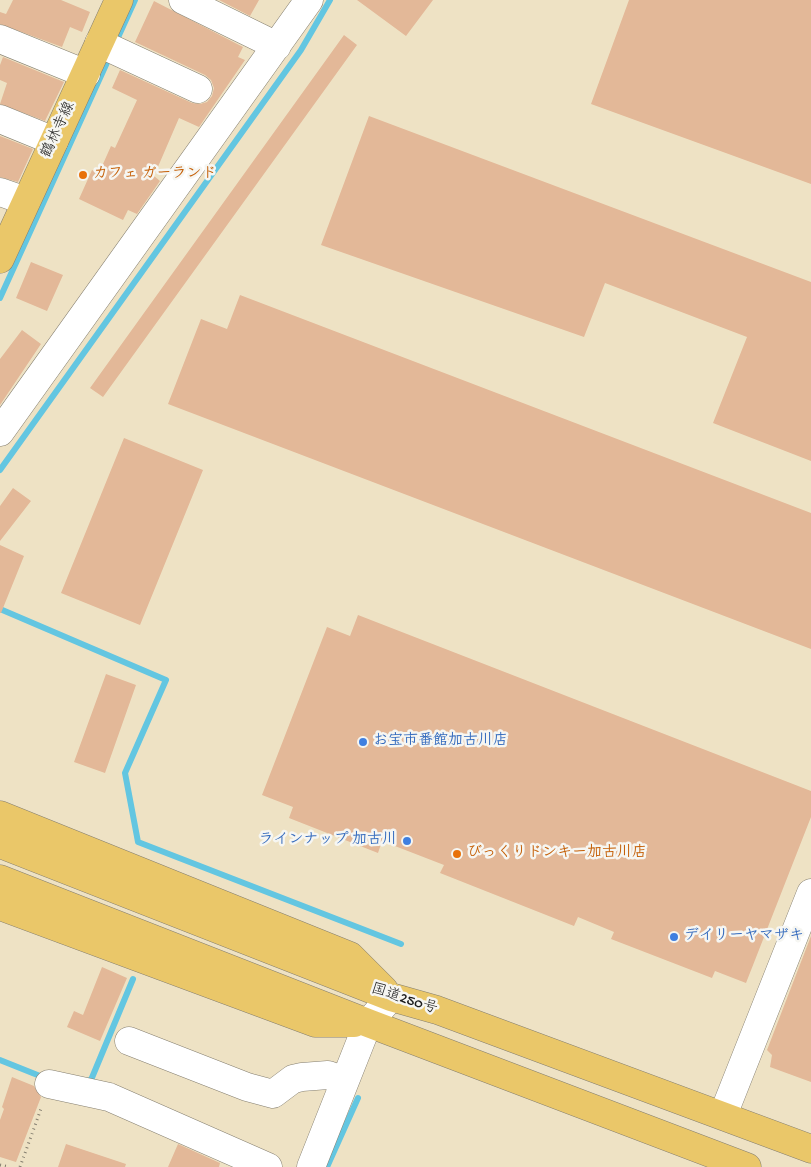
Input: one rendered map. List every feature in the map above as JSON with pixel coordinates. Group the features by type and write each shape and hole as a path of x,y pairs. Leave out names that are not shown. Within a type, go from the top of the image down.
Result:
{"main road":[{"name":"鶴林寺線","path":"0,259 86,74 109,48 112,2"},
{"path":"0,815 350,956 391,997"},
{"name":"国道250号","path":"0,844 391,997 437,1010 811,1149"},
{"path":"0,879 368,1023 747,1167"},
{"path":"0,906 315,1023 368,1023"}],"street":[{"path":"183,0 277,46"},
{"path":"0,432 309,0"},
{"path":"0,39 86,74"},
{"path":"109,48 198,89"},
{"path":"0,119 54,141"},
{"path":"0,192 26,201"},
{"path":"723,1116 811,893"},
{"path":"311,1167 368,1023 391,997"},
{"path":"129,1041 247,1087 273,1094 293,1079 302,1077 328,1075 345,1081"},
{"path":"49,1084 109,1096 268,1167"}],"path":[{"path":"20,1167 49,1084"},
{"path":"0,1165 8,1167"}],"building":[{"path":"13,0 61,0 90,12 82,32 70,27 62,47 0,24 0,12 6,14"},
{"path":"219,0 259,0 250,16"},
{"path":"357,0 433,0 406,36"},
{"path":"629,0 811,0 811,184 591,104"},
{"path":"154,1 243,47 238,57 245,60 199,127 179,118 154,176 160,181 137,214 128,210 123,220 79,199 92,170 99,173 111,146 115,148 137,100 112,88 120,70 192,103 200,104 207,102 212,96 214,88 211,80 205,75 135,42"},
{"path":"344,35 357,45 103,397 90,388"},
{"path":"3,57 64,82 45,121 0,104 7,83 0,80 0,65"},
{"path":"369,116 811,282 811,461 713,423 747,337 605,283 584,337 321,245"},
{"path":"0,136 33,149 18,182 0,177"},
{"path":"31,262 63,275 47,311 16,298"},
{"path":"240,295 811,513 811,649 168,404 201,319 227,329"},
{"path":"22,330 41,344 0,405 0,359"},
{"path":"124,438 203,470 140,625 61,593"},
{"path":"13,488 31,501 0,541 0,506"},
{"path":"0,545 24,556 1,613 0,613"},
{"path":"358,615 811,791 811,817 746,983 715,971 712,978 611,939 614,932 578,917 574,926 440,873 444,865 382,841 378,853 289,818 293,807 262,795 327,627 350,636"},
{"path":"106,674 136,685 105,773 74,762"},
{"path":"811,936 811,1082 770,1067 772,1055 767,1050"},
{"path":"102,967 127,978 100,1041 67,1027 74,1011 83,1015"},
{"path":"12,1077 34,1086 41,1097 16,1162 0,1157 0,1120 4,1109 2,1107"},
{"path":"66,1144 126,1164 125,1167 58,1167"},
{"path":"178,1144 220,1163 219,1167 168,1167"}],"waterway":[{"path":"115,44 135,0"},
{"path":"0,470 301,50 330,0"},
{"path":"0,298 110,56"},
{"path":"0,609 166,680 125,773 138,842 401,944"},
{"path":"84,1082 91,1080 133,979"},
{"path":"0,1060 45,1078"},
{"path":"327,1167 358,1098"}],"place":[{"name":"カフェ ガーランド","path":"83,175"},
{"name":"お宝市番館加古川店","path":"363,742"},
{"name":"ラインナップ 加古川","path":"407,841"},
{"name":"びっくりドンキー加古川店","path":"457,854"},
{"name":"デイリーヤマザキ","path":"674,937"}]}
